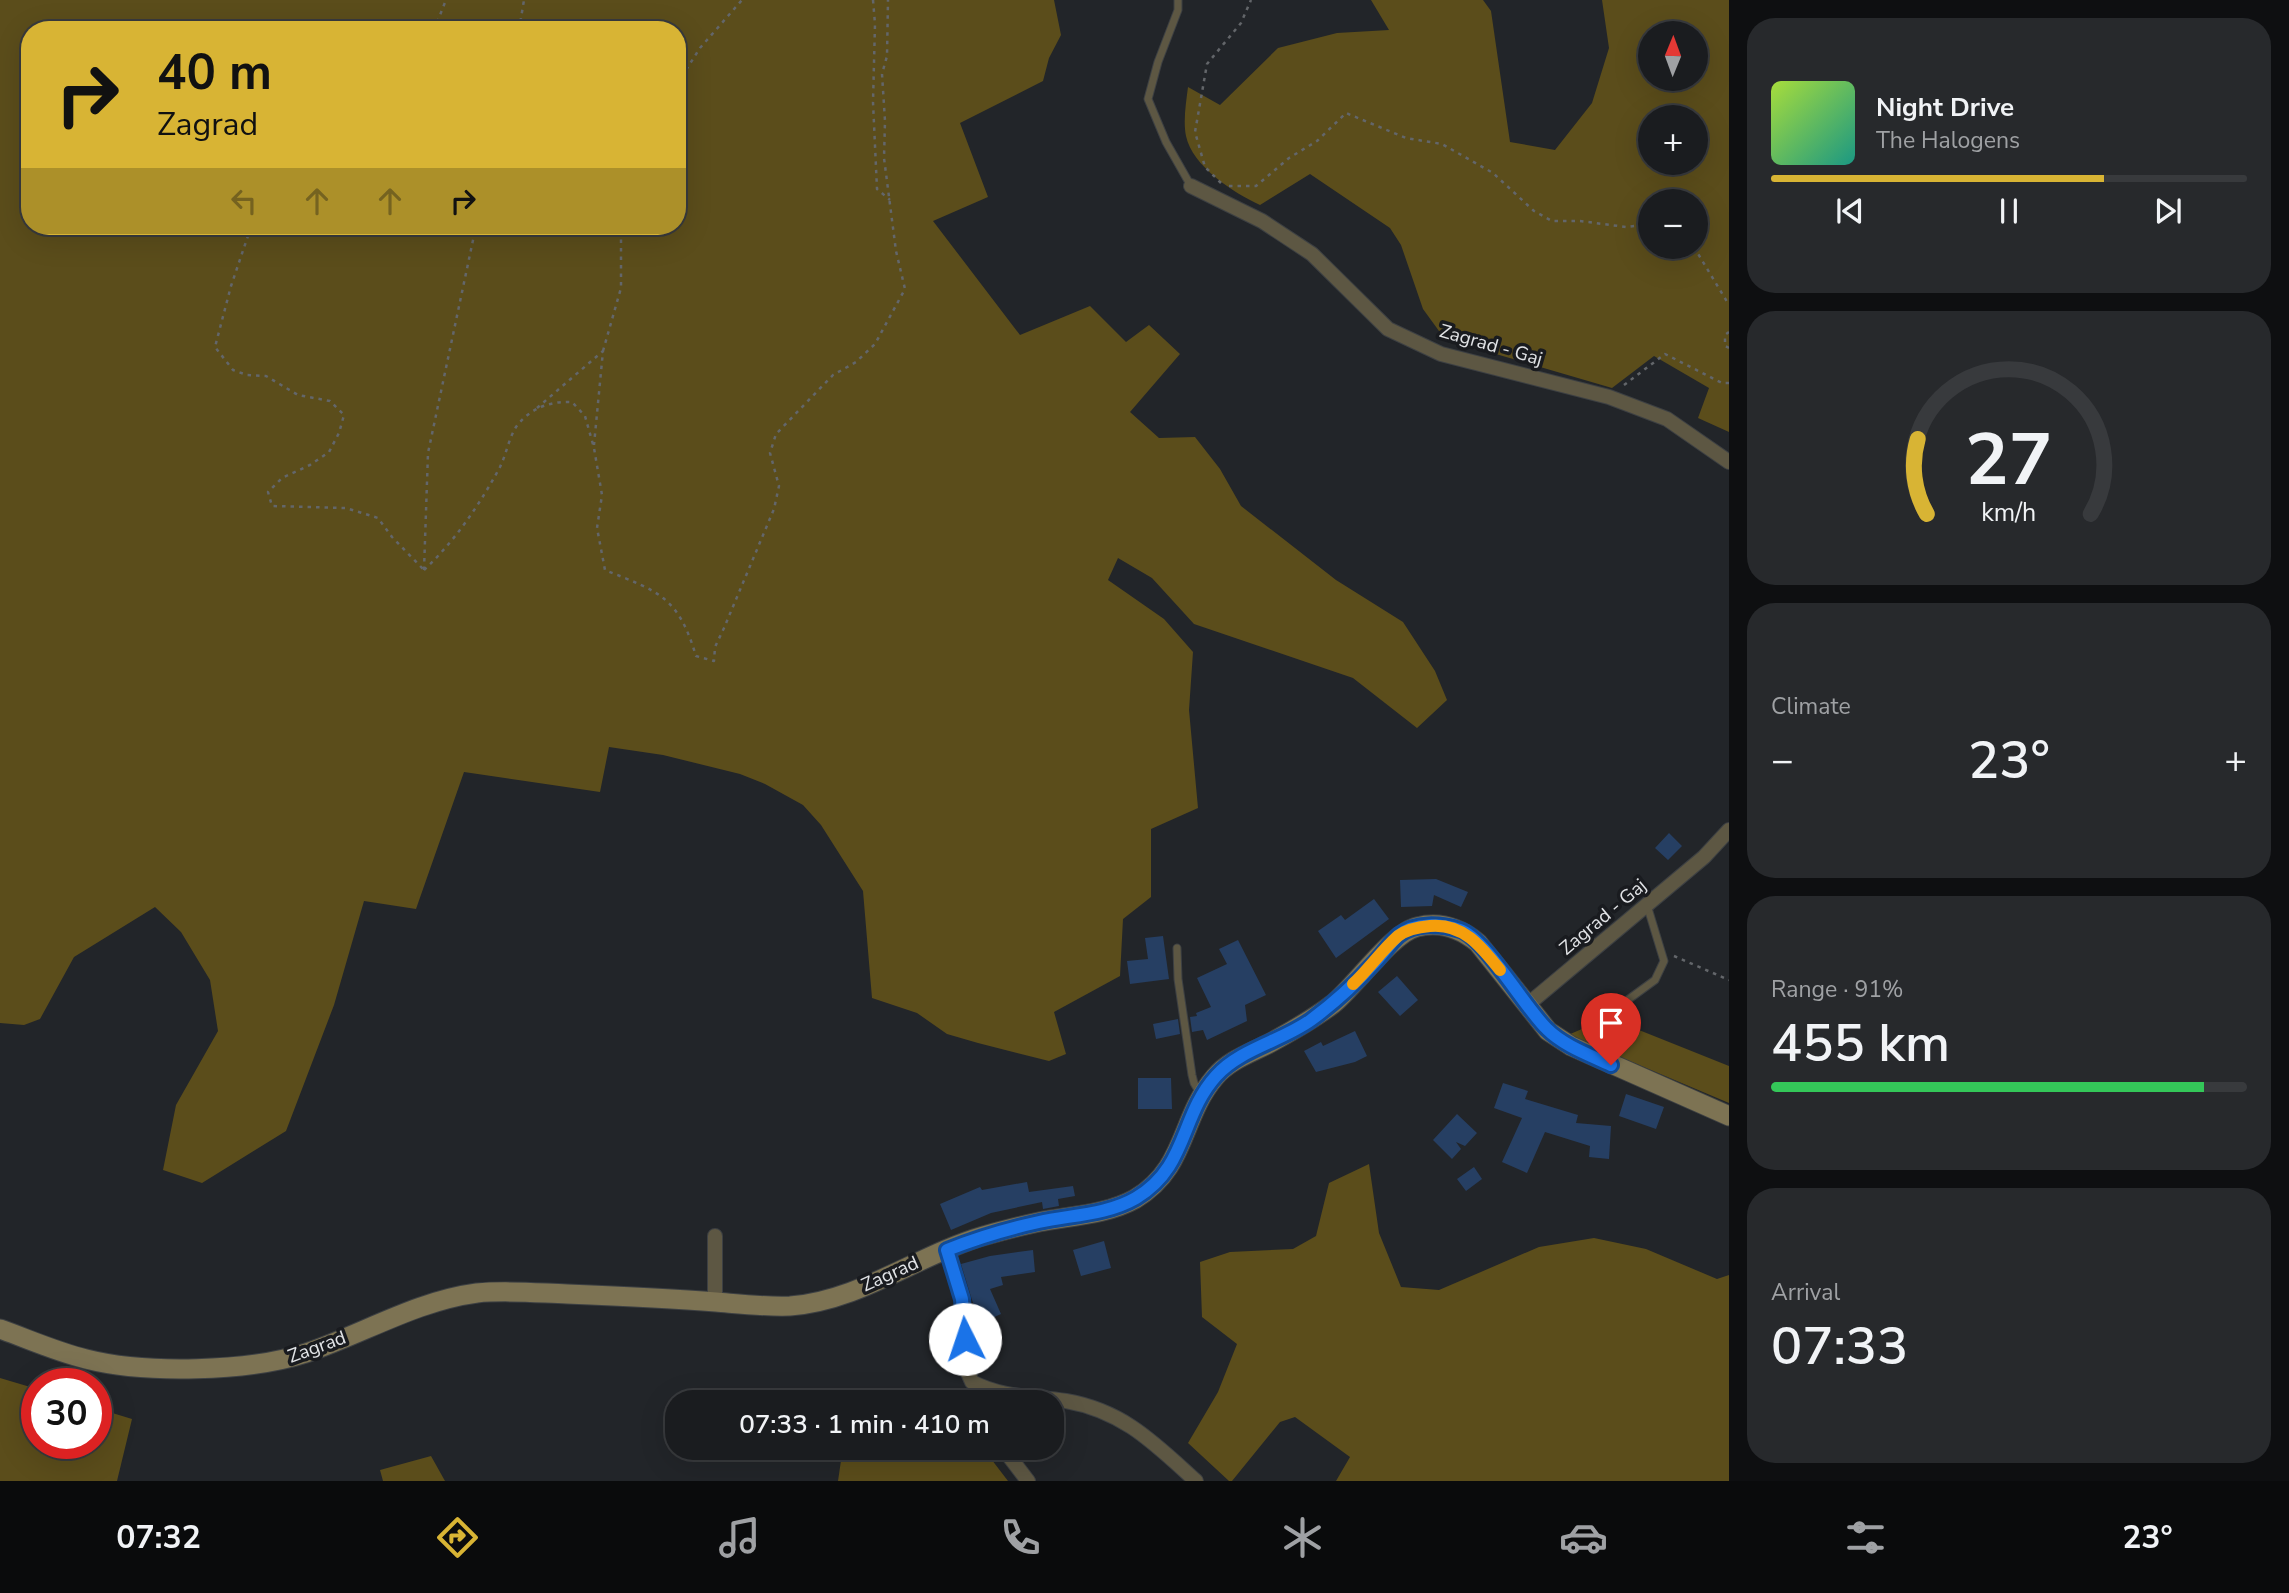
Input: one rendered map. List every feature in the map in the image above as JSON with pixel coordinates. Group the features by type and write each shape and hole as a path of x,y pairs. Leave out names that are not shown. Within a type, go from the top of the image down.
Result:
{"main road":[{"name":"Zagrad","path":"0,1329 85,1359 140,1368 243,1367 275,1362 308,1352 410,1310 476,1293 519,1292 771,1306 820,1301 855,1290 979,1237 1098,1211 1121,1205 1137,1197 1173,1163 1202,1096 1216,1076 1230,1063 1308,1022 1336,1001 1399,935 1417,927 1440,925 1464,931 1497,966 1548,1031 1571,1046 1729,1116"}],"street":[{"name":"Zagrad - Gaj","path":"1191,186 1262,221 1312,254 1388,329 1441,354 1609,397 1667,419 1729,462"},
{"name":"Zagrad - Gaj","path":"1526,1006 1703,857 1729,830"},
{"name":"Zagrad - Gaj","path":"1703,857 1729,845"},
{"path":"715,1236 715,1302"},
{"path":"947,1250 962,1299 965,1366 972,1382 981,1390"},
{"path":"1064,1401 1103,1411 1140,1430 1196,1481"},
{"path":"1012,1460 1028,1481"}],"lane":[{"path":"1178,0 1178,10 1157,62 1148,99 1166,142 1191,186"},
{"path":"1618,1007 1656,980 1664,961 1647,905"},
{"path":"1177,948 1178,979 1192,1075 1202,1096"}],"path":[{"path":"438,21 446,0"},
{"path":"520,21 524,0"},
{"path":"686,70 700,48 742,0"},
{"path":"873,0 873,102 877,189 890,201"},
{"path":"534,410 553,401 572,402 585,416 602,495 597,528 605,570 660,594 687,628 696,656 715,660 715,647 774,509 779,486 770,453 776,434 833,375 856,362 875,344 905,289 896,251 884,158 882,74 887,56 888,0"},
{"path":"1251,0 1241,23 1207,64 1195,132 1205,167 1225,187 1256,186 1289,159 1317,141 1346,113 1406,138 1443,144 1493,173 1534,211 1552,221 1580,221 1626,227 1638,226"},
{"path":"248,235 215,347 233,370 247,375 266,376 298,395 330,401 344,415 339,433 329,452 310,465 282,478 268,492 272,506 346,508 378,518 392,537 424,570"},
{"path":"424,570 428,453 475,235"},
{"path":"594,449 603,351 621,288 621,235"},
{"path":"1701,259 1729,305"},
{"path":"1729,332 1725,335 1725,346 1729,348"},
{"path":"424,570 480,502 506,456 516,428 603,351"},
{"path":"1609,397 1665,354 1722,383 1729,383"},
{"path":"1661,951 1729,980"}],"shaded area":[{"path":"0,0 1054,0 1061,35 1049,58 1043,81 960,123 988,197 933,221 1020,335 1090,306 1126,342 1149,325 1180,354 1130,412 1159,438 1195,437 1220,469 1241,506 1336,580 1403,622 1435,671 1447,700 1417,728 1353,678 1194,624 1152,578 1118,558 1108,580 1164,619 1193,652 1189,710 1198,808 1151,829 1151,897 1123,919 1120,976 1054,1012 1066,1054 1049,1061 947,1034 917,1013 872,998 863,891 821,825 803,805 740,774 663,755 609,747 600,792 464,772 416,909 364,901 334,1005 286,1131 202,1183 163,1170 176,1105 218,1031 210,980 181,932 155,907 74,957 40,1019 24,1025 0,1023"},
{"path":"1371,0 1483,0 1491,11 1510,142 1555,150 1592,103 1609,48 1602,0 1729,0 1729,432 1698,418 1709,388 1654,356 1612,388 1482,350 1439,331 1423,309 1401,245 1390,228 1310,174 1260,205 1227,186 1205,168 1196,158 1186,136 1188,87 1220,105 1278,48 1337,33 1389,30"},
{"path":"1612,1016 1619,1022 1729,1066 1729,1103 1568,1035"},
{"path":"1369,1164 1379,1233 1401,1287 1439,1290 1539,1247 1594,1238 1646,1249 1717,1279 1729,1275 1729,1481 1336,1481 1350,1457 1295,1417 1280,1422 1232,1481 1229,1481 1188,1443 1218,1392 1237,1344 1202,1317 1200,1262 1230,1252 1293,1249 1316,1236 1329,1183"},
{"path":"0,1378 21,1384 21,1459 112,1459 112,1413 132,1419 117,1481 0,1481"},
{"path":"431,1456 445,1481 383,1481 380,1470"},
{"path":"841,1460 992,1460 1008,1481 838,1481"}],"building":[{"path":"1669,833 1682,846 1668,860 1655,848"},
{"path":"1436,879 1468,892 1461,907 1434,895 1432,906 1401,907 1400,880"},
{"path":"1374,899 1389,919 1336,958 1318,931 1341,915 1345,920"},
{"path":"1163,936 1169,979 1130,984 1127,961 1148,959 1145,938"},
{"path":"1238,940 1266,995 1245,1005 1247,1021 1207,1040 1203,1030 1192,1032 1190,1017 1197,1016 1196,1013 1211,1007 1197,978 1227,964 1219,949"},
{"path":"1397,976 1418,1000 1400,1016 1378,992"},
{"path":"1178,1019 1180,1034 1156,1039 1153,1024"},
{"path":"1355,1031 1367,1056 1355,1062 1316,1072 1304,1051 1321,1042 1323,1046"},
{"path":"1138,1078 1171,1078 1172,1109 1138,1109"},
{"path":"1503,1083 1528,1091 1525,1099 1578,1115 1576,1123 1611,1126 1609,1159 1589,1157 1590,1146 1545,1132 1527,1173 1502,1162 1522,1118 1494,1108"},
{"path":"1626,1094 1664,1107 1656,1129 1619,1116"},
{"path":"1457,1114 1477,1133 1465,1146 1456,1142 1461,1149 1452,1159 1433,1140"},
{"path":"1474,1167 1482,1179 1466,1191 1457,1179"},
{"path":"1027,1182 1029,1192 1073,1186 1075,1196 1058,1199 1059,1206 1043,1209 1042,1202 991,1213 951,1230 940,1204 980,1187 982,1190"},
{"path":"1104,1241 1111,1268 1081,1276 1073,1250"},
{"path":"1033,1250 1035,1272 1001,1277 1003,1285 990,1289 1001,1314 981,1323 961,1264 990,1256"}],"slow traffic":[{"path":"1353,984 1399,935 1417,927 1440,925 1464,931 1478,943 1500,970"}],"route":[{"path":"965,1339 962,1299 947,1250 979,1237 1098,1211 1121,1205 1137,1197 1173,1163 1192,1116 1216,1076 1230,1063 1308,1022 1336,1001 1399,935 1417,927 1440,925 1464,931 1478,943 1548,1031 1571,1046 1611,1065"}]}
